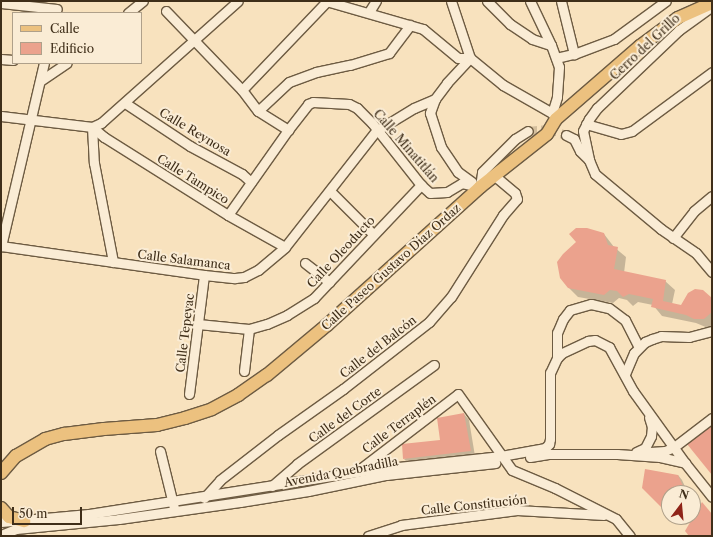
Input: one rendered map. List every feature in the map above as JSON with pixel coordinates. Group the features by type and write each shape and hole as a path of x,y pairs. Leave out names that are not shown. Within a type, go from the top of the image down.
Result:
{"main road":[{"name":"Calle Paseo Gustavo Díaz Ordaz","path":"1,473 16,456 45,439 64,434 157,425 212,409 238,395 266,375 327,325 480,187 547,134 554,116 663,28 678,18 712,5"},
{"path":"1,483 12,469 23,459 29,448"},
{"path":"1,508 9,517 24,521"}],"street":[{"path":"129,12 143,1"},
{"path":"1,116 92,127 101,123 238,1"},
{"path":"242,90 326,1 370,12 427,31 458,58 470,58"},
{"path":"370,12 376,1"},
{"path":"451,1 470,58 503,85 554,116 559,67 551,45 530,1"},
{"path":"487,1 510,24 526,36 551,45"},
{"path":"561,1 574,54"},
{"path":"556,58 574,54 614,39 666,1"},
{"path":"1,3 57,8"},
{"name":"Cerro del Grillo","path":"586,124 597,108 679,30 712,5"},
{"path":"166,11 242,90 258,111 288,130"},
{"path":"258,111 289,82 316,72 350,65 389,53 410,25"},
{"path":"470,58 447,83 435,99 430,113 441,147 458,172 480,187 482,172 515,139 528,131"},
{"path":"1,59 12,60"},
{"path":"1,246 44,64"},
{"path":"40,82 66,64"},
{"path":"712,72 632,130 621,134 586,124 583,131 588,160 591,168 598,177 673,238 696,253 712,272"},
{"name":"Calle Salamanca","path":"1,246 235,278 244,277 258,270 285,247 376,131 414,108 435,99"},
{"name":"Calle Minatitlán","path":"228,215 308,104 335,102 349,104 357,108 372,123 376,131 421,185 430,193 434,194 447,192 462,182 480,187"},
{"name":"Calle Reynosa","path":"125,103 190,146 242,174 251,182"},
{"path":"92,127 94,163 113,262"},
{"name":"Calle Tampico","path":"92,127 104,137 228,215 285,247"},
{"path":"566,135 574,139 580,151 588,160"},
{"name":"Calle del Balcón","path":"204,498 220,480 278,435 343,389 429,322 451,297 503,215 517,199 515,193 495,176"},
{"name":"Calle Oleoducto","path":"198,324 249,329 267,324 287,315 314,298 421,185"},
{"path":"330,191 373,234"},
{"path":"673,238 694,211 712,196"},
{"path":"305,263 329,282"},
{"name":"Calle Tepeyac","path":"189,394 204,274"},
{"path":"557,358 557,333 563,319 570,310 591,304 609,308 625,320 639,347"},
{"path":"244,371 249,329"},
{"path":"625,374 634,353 645,342 661,336 689,337 712,331"},
{"path":"557,358 562,353 578,344 595,340 610,347 633,391 685,463 712,497"},
{"name":"Avenida Quebradilla","path":"2,534 16,530 119,519 174,507 204,498 354,473 406,465 502,459 539,449 548,446 550,439 550,373 557,358"},
{"name":"Calle del Corte","path":"271,487 297,464 434,365"},
{"name":"Calle Terraplén","path":"354,473 458,394 502,459"},
{"path":"636,452 645,448 651,436 652,427 646,410"},
{"path":"617,454 665,450 674,447 712,418"},
{"path":"160,451 174,507"},
{"name":"Avenida Quebradilla","path":"4,522 174,507 206,507 308,491 386,475 550,454 617,454 660,457 685,463"},
{"path":"502,459 512,470 555,488 616,519 630,536"},
{"path":"204,498 206,507"},
{"name":"Calle Constitución","path":"368,536 401,525 517,510 608,515"}],"building":[{"path":"576,228 587,228 604,233 608,245 618,247 614,269 666,280 663,301 681,305 688,293 695,289 703,290 712,298 712,312 704,319 694,319 686,315 651,307 653,299 629,294 623,297 617,291 610,290 604,295 568,288 560,278 557,262 576,242 569,234"},
{"path":"464,413 471,451 403,459 402,444 440,440 437,418"},
{"path":"712,426 712,475 687,444"},
{"path":"645,469 678,475 683,485 661,485 661,507 642,488"},
{"path":"702,502 712,514 712,536 689,536 685,531 689,525 701,525"}],"tunnel":[{"path":"528,131 548,129 566,135"}]}
